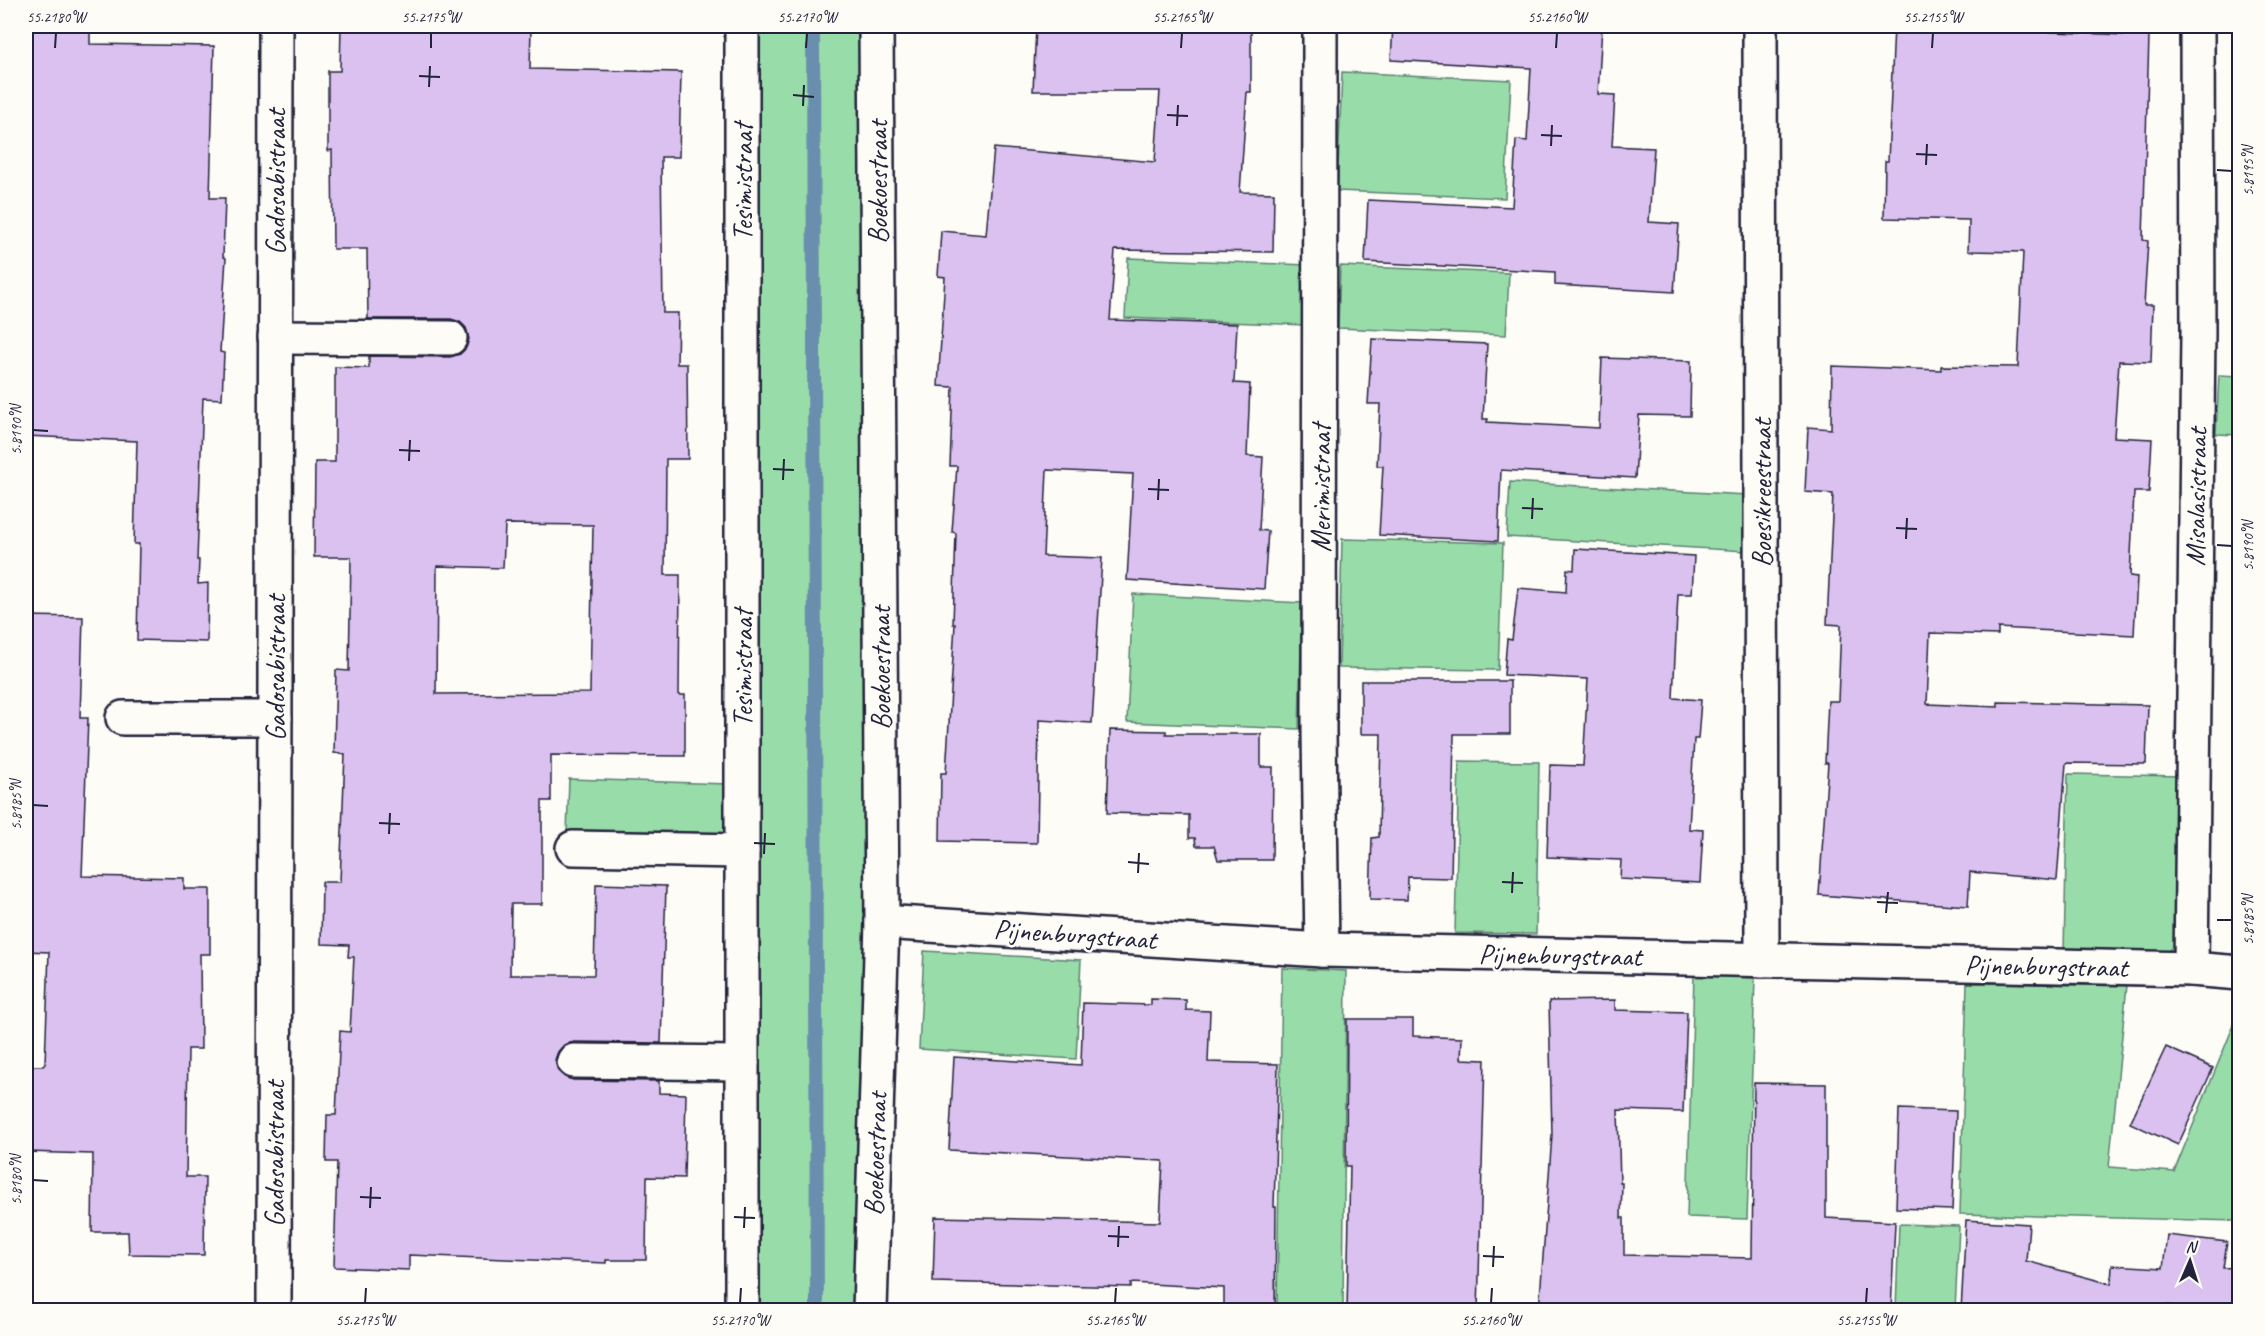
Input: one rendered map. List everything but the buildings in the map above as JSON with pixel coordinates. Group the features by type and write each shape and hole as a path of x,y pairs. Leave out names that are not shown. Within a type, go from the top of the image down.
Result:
{"street":[{"name":"Gadosabistraat","path":"274,1311 276,26"},
{"name":"Tesimistraat","path":"742,26 742,1311"},
{"name":"Boekoestraat","path":"870,1311 882,921 876,26"},
{"name":"Merimistraat","path":"1320,26 1319,732 1322,950"},
{"name":"Boesikreestraat","path":"1760,26 1762,960"},
{"name":"Misalasistraat","path":"2190,969 2198,332 2197,26"},
{"path":"275,337 450,338"},
{"path":"123,718 275,718"},
{"path":"573,848 742,851"},
{"name":"Pijnenburgstraat","path":"882,921 1322,950 2190,969 2240,973"},
{"path":"574,1060 742,1063"}],"green space":[{"path":"755,26 861,26 868,922 858,1310 761,1310 756,1278"},
{"path":"1342,72 1511,80 1505,198 1337,191"},
{"path":"1128,258 1307,265 1305,325 1125,318"},
{"path":"1340,266 1509,273 1506,335 1338,328"},
{"path":"2219,375 2239,376 2239,435 2216,434"},
{"path":"1510,482 1747,495 1746,551 1507,537"},
{"path":"1342,539 1503,543 1498,670 1339,668"},
{"path":"1133,594 1302,603 1299,729 1127,722"},
{"path":"1459,761 1539,762 1536,934 1455,933"},
{"path":"2068,774 2183,776 2176,944 2166,954 2064,950"},
{"path":"569,779 728,784 726,836 567,832"},
{"path":"924,951 1081,960 1076,1059 919,1049"},
{"path":"1282,968 1346,971 1343,1310 1277,1310"},
{"path":"1694,975 1755,978 1747,1219 1687,1217"},
{"path":"1967,983 2127,985 2109,1167 2174,1172 2239,1012 2239,1221 1960,1214"},
{"path":"1899,1224 1959,1226 1955,1310 1896,1310"}],"waterway":[{"path":"813,26 817,1310"}]}
